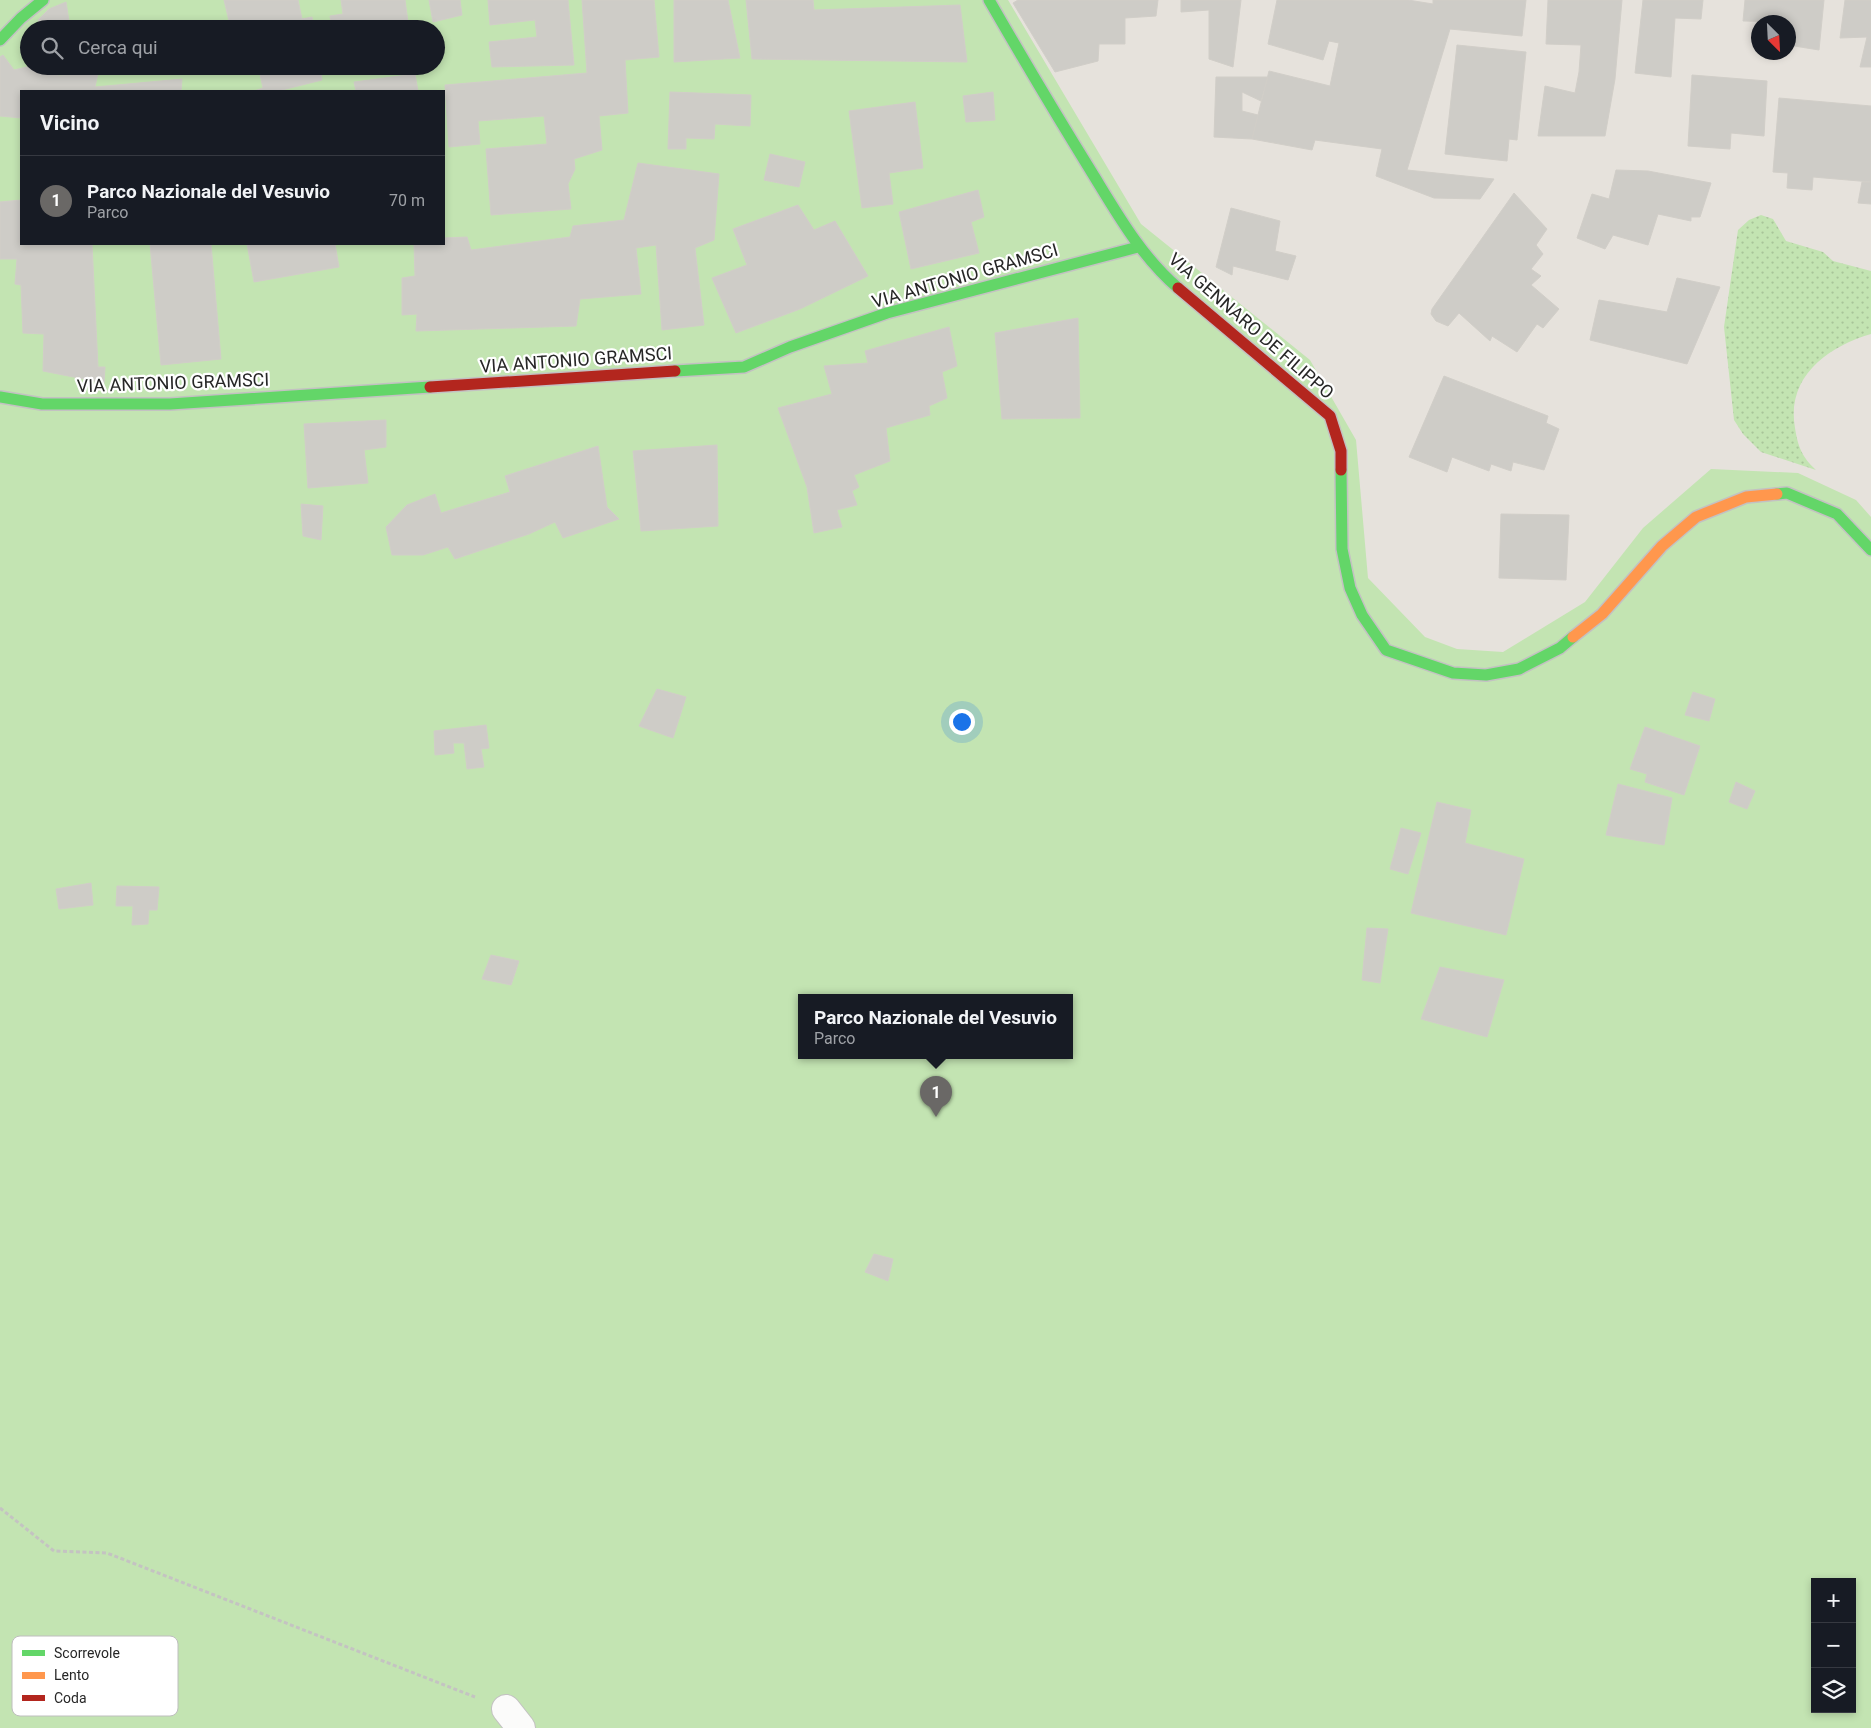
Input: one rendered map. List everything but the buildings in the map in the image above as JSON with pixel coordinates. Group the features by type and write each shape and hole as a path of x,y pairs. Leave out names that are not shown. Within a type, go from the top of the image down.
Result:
{"street":[{"path":"0,40 21,18 43,0"},
{"name":"VIA GENNARO DE FILIPPO","path":"989,0 1066,132 1138,247 1161,273 1330,416 1341,451 1342,549 1350,588 1362,615 1386,650 1453,673 1486,674 1519,669 1560,648 1602,614 1662,546 1696,516 1746,497 1787,493 1836,514 1871,550"},
{"name":"VIA ANTONIO GRAMSCI","path":"0,397 42,404 170,404 744,367 777,352 896,312 1138,247"}],"path":[{"path":"0,1508 54,1551 107,1554 514,1718"}],"green space":[{"path":"0,0 1008,0 1141,224 1310,360 1356,440 1368,578 1425,637 1457,649 1503,652 1585,602 1643,528 1711,469 1798,473 1856,500 1871,517 1871,1728 0,1728"},
{"path":"1761,215 1773,219 1786,241 1823,252 1833,261 1871,271 1871,334 1839,347 1825,356 1803,379 1797,394 1794,410 1798,441 1807,461 1816,470 1761,452 1743,434 1734,420 1724,327 1738,230 1749,220"}],"traffic: fast":[{"path":"0,40 21,18 43,0"},
{"path":"989,0 1122,221 1142,250 1178,288"},
{"path":"675,371 744,367 790,347 887,313 1138,247"},
{"path":"0,397 42,404 170,404 430,387"},
{"path":"1341,470 1342,549 1350,588 1362,615 1386,650 1453,673 1486,675 1519,669 1560,648 1573,637"},
{"path":"1777,494 1787,493 1837,514 1871,550"}],"traffic: slow":[{"path":"1573,637 1602,614 1662,546 1696,517 1746,497 1777,494"}],"traffic: jam":[{"path":"1178,288 1330,416 1341,451 1341,470"},
{"path":"430,387 675,371"}],"place":[{"name":"Parco Nazionale del Vesuvio","path":"936,1117"}]}
